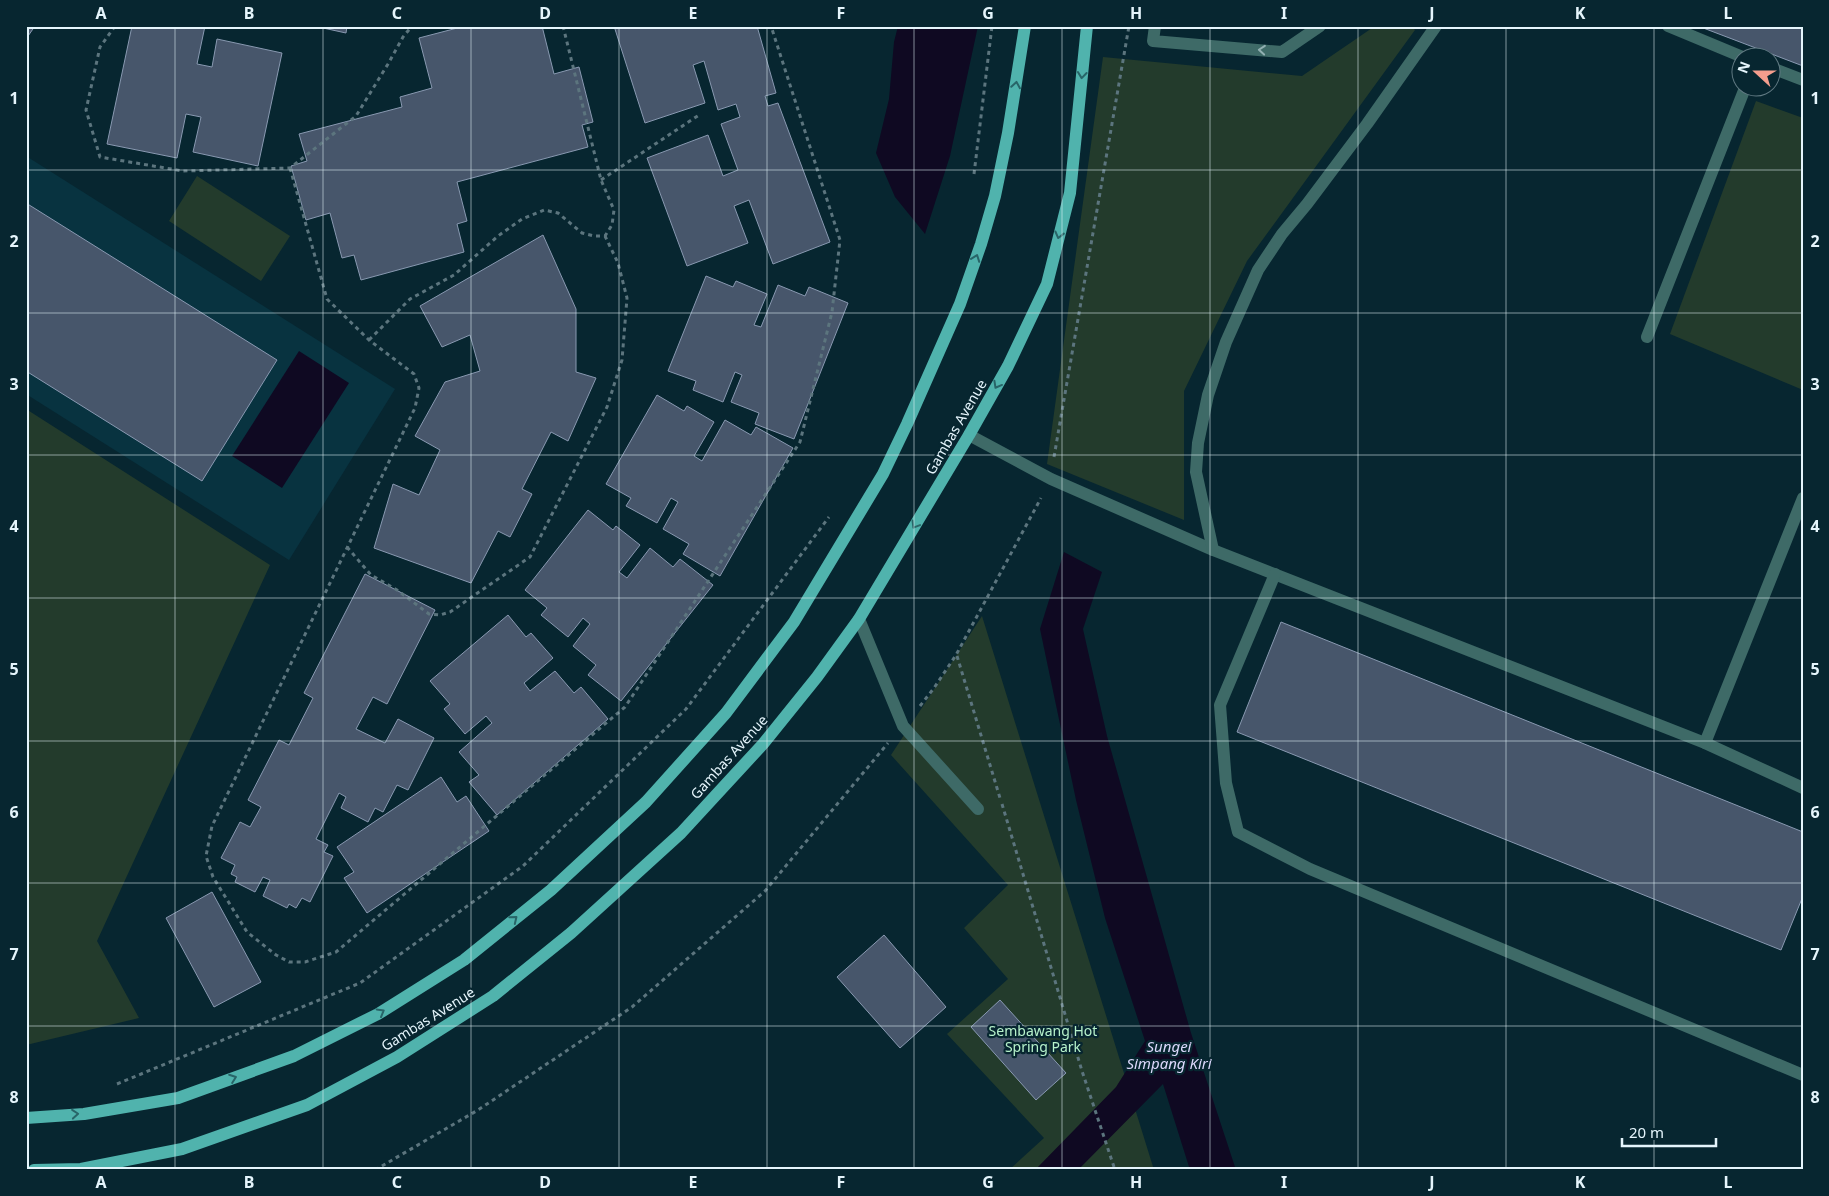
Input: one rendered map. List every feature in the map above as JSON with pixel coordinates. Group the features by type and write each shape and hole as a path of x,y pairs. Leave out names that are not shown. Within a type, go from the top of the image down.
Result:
{"main road":[{"path":"26,1118 84,1114 178,1098 294,1056 378,1014 464,960 551,890 652,794 726,713 794,622 887,466 960,304 981,244 995,196 1008,133 1025,26"},
{"name":"Gambas Avenue","path":"34,1170 81,1169 182,1149 307,1104 397,1057 493,996 572,933 681,833 763,744 817,677 859,618 969,435 1008,366 1047,284 1070,193 1087,26"}],"lane":[{"path":"1155,26 1153,41 1282,52 1320,26"},
{"path":"1213,550 1196,472 1198,443 1208,395 1226,342 1258,270 1282,234 1367,124 1436,26"},
{"path":"1668,26 1732,53"},
{"path":"1782,72 1803,80"},
{"path":"1647,337 1741,98"},
{"path":"969,435 1050,479 1213,550 1704,743 1803,788"},
{"path":"1704,743 1803,498"},
{"path":"1275,574 1220,705 1226,783 1238,832 1310,869 1803,1075"},
{"path":"859,618 903,726 978,809"}],"path":[{"path":"115,26 100,47 86,110 100,156 183,171 290,168 356,116 403,37 412,26"},
{"path":"563,26 601,180 614,210 612,226 604,236"},
{"path":"290,168 327,299 369,340 414,374 419,388 414,408 212,826 206,856 213,877 247,932 276,955 289,962 305,962 336,952 625,707 800,442 832,312 840,240 771,26"},
{"path":"974,180 992,26"},
{"path":"601,180 699,115"},
{"path":"369,340 410,299 454,275 498,236 522,219 544,210 558,213 582,233 604,236"},
{"path":"347,547 370,575 397,590 429,614 440,615 450,612 530,557 607,407 622,360 627,298 618,263 604,236"},
{"path":"113,1085 360,983 523,866 686,709 832,512"},
{"path":"956,655 1082,1071 1115,1170"}],"shaded area":[{"path":"26,156 395,389 289,560 26,394"}],"green space":[{"path":"1375,26 1411,26 1415,30 1247,261 1184,391 1184,520 1047,464 1103,57 1302,76"},
{"path":"1756,101 1803,118 1803,390 1670,334"},
{"path":"197,176 290,236 261,281 169,221"},
{"path":"26,409 270,565 97,941 139,1018 26,1045"},
{"name":"Sembawang Hot Spring Park","path":"982,616 1154,1170 1009,1170 1044,1138 947,1034 1008,979 964,928 1008,885 891,755"}],"water":[{"path":"898,26 978,26 950,156 925,234 895,197 876,153 889,99 894,42"},
{"path":"299,351 349,383 282,488 232,456"},
{"name":"Sungei Simpang Kiri","path":"1064,552 1102,572 1083,629 1107,736 1191,1033 1236,1170 1190,1170 1163,1084 1078,1170 1035,1170 1116,1087 1145,1041 1105,918 1076,800 1040,629"}],"building":[{"path":"26,26 35,26 26,39"},
{"path":"132,26 205,26 197,64 212,67 217,39 282,53 258,166 193,152 201,117 186,114 177,158 107,144"},
{"path":"314,26 347,26 346,33"},
{"path":"465,26 542,26 554,74 579,67 593,122 582,125 588,147 457,182 467,221 457,224 464,252 361,280 354,255 342,258 330,213 306,220 291,166 307,161 299,134 402,107 400,97 432,88 419,38"},
{"path":"614,26 680,26 681,28 685,26 757,26 776,93 765,96 768,106 778,103 830,242 773,264 749,200 734,206 748,243 687,266 647,158 708,135 723,176 738,170 721,124 740,117 736,104 718,110 704,61 693,65 705,103 645,123"},
{"path":"1698,26 1803,26 1803,66 1782,58 1782,48 1756,48"},
{"path":"26,203 277,360 202,481 26,371"},
{"path":"543,235 576,309 576,372 596,378 568,441 551,432 522,489 532,494 510,537 498,531 471,583 374,548 393,484 419,495 440,450 415,436 445,382 480,371 470,335 442,347 420,306"},
{"path":"706,276 733,287 736,281 767,294 754,325 761,327 778,285 805,296 809,287 848,303 794,439 755,424 759,413 731,402 742,375 735,372 723,402 693,390 696,381 668,371"},
{"path":"657,395 684,411 687,406 714,422 694,456 702,461 725,420 751,435 756,427 793,448 720,576 683,554 689,544 663,529 678,502 671,498 657,523 626,506 631,498 606,484"},
{"path":"588,510 613,530 616,526 640,545 619,572 627,578 650,548 673,567 680,559 713,585 621,701 588,675 596,665 573,646 590,624 583,618 568,637 541,615 547,608 525,590"},
{"path":"365,574 435,610 387,704 373,697 356,729 385,743 398,719 434,738 408,790 397,785 383,812 375,808 368,822 341,808 346,797 339,793 316,839 328,845 324,852 333,856 310,902 302,898 296,908 289,904 287,908 263,896 270,880 263,877 255,892 235,882 237,877 231,874 235,865 221,858 240,822 250,827 261,807 248,800 279,740 289,745 313,698 304,693"},
{"path":"508,615 526,637 531,633 553,658 524,683 530,691 555,671 574,693 581,687 608,719 497,815 469,782 479,775 459,752 492,723 486,716 465,734 444,709 450,704 430,681"},
{"path":"1281,622 1803,832 1803,896 1781,950 1237,732"},
{"path":"441,777 457,802 466,796 489,831 367,913 344,878 354,872 337,847"},
{"path":"212,892 261,982 214,1007 166,918"},
{"path":"884,935 946,1007 900,1048 837,977"},
{"path":"1000,1000 1066,1073 1036,1100 971,1027"}]}
